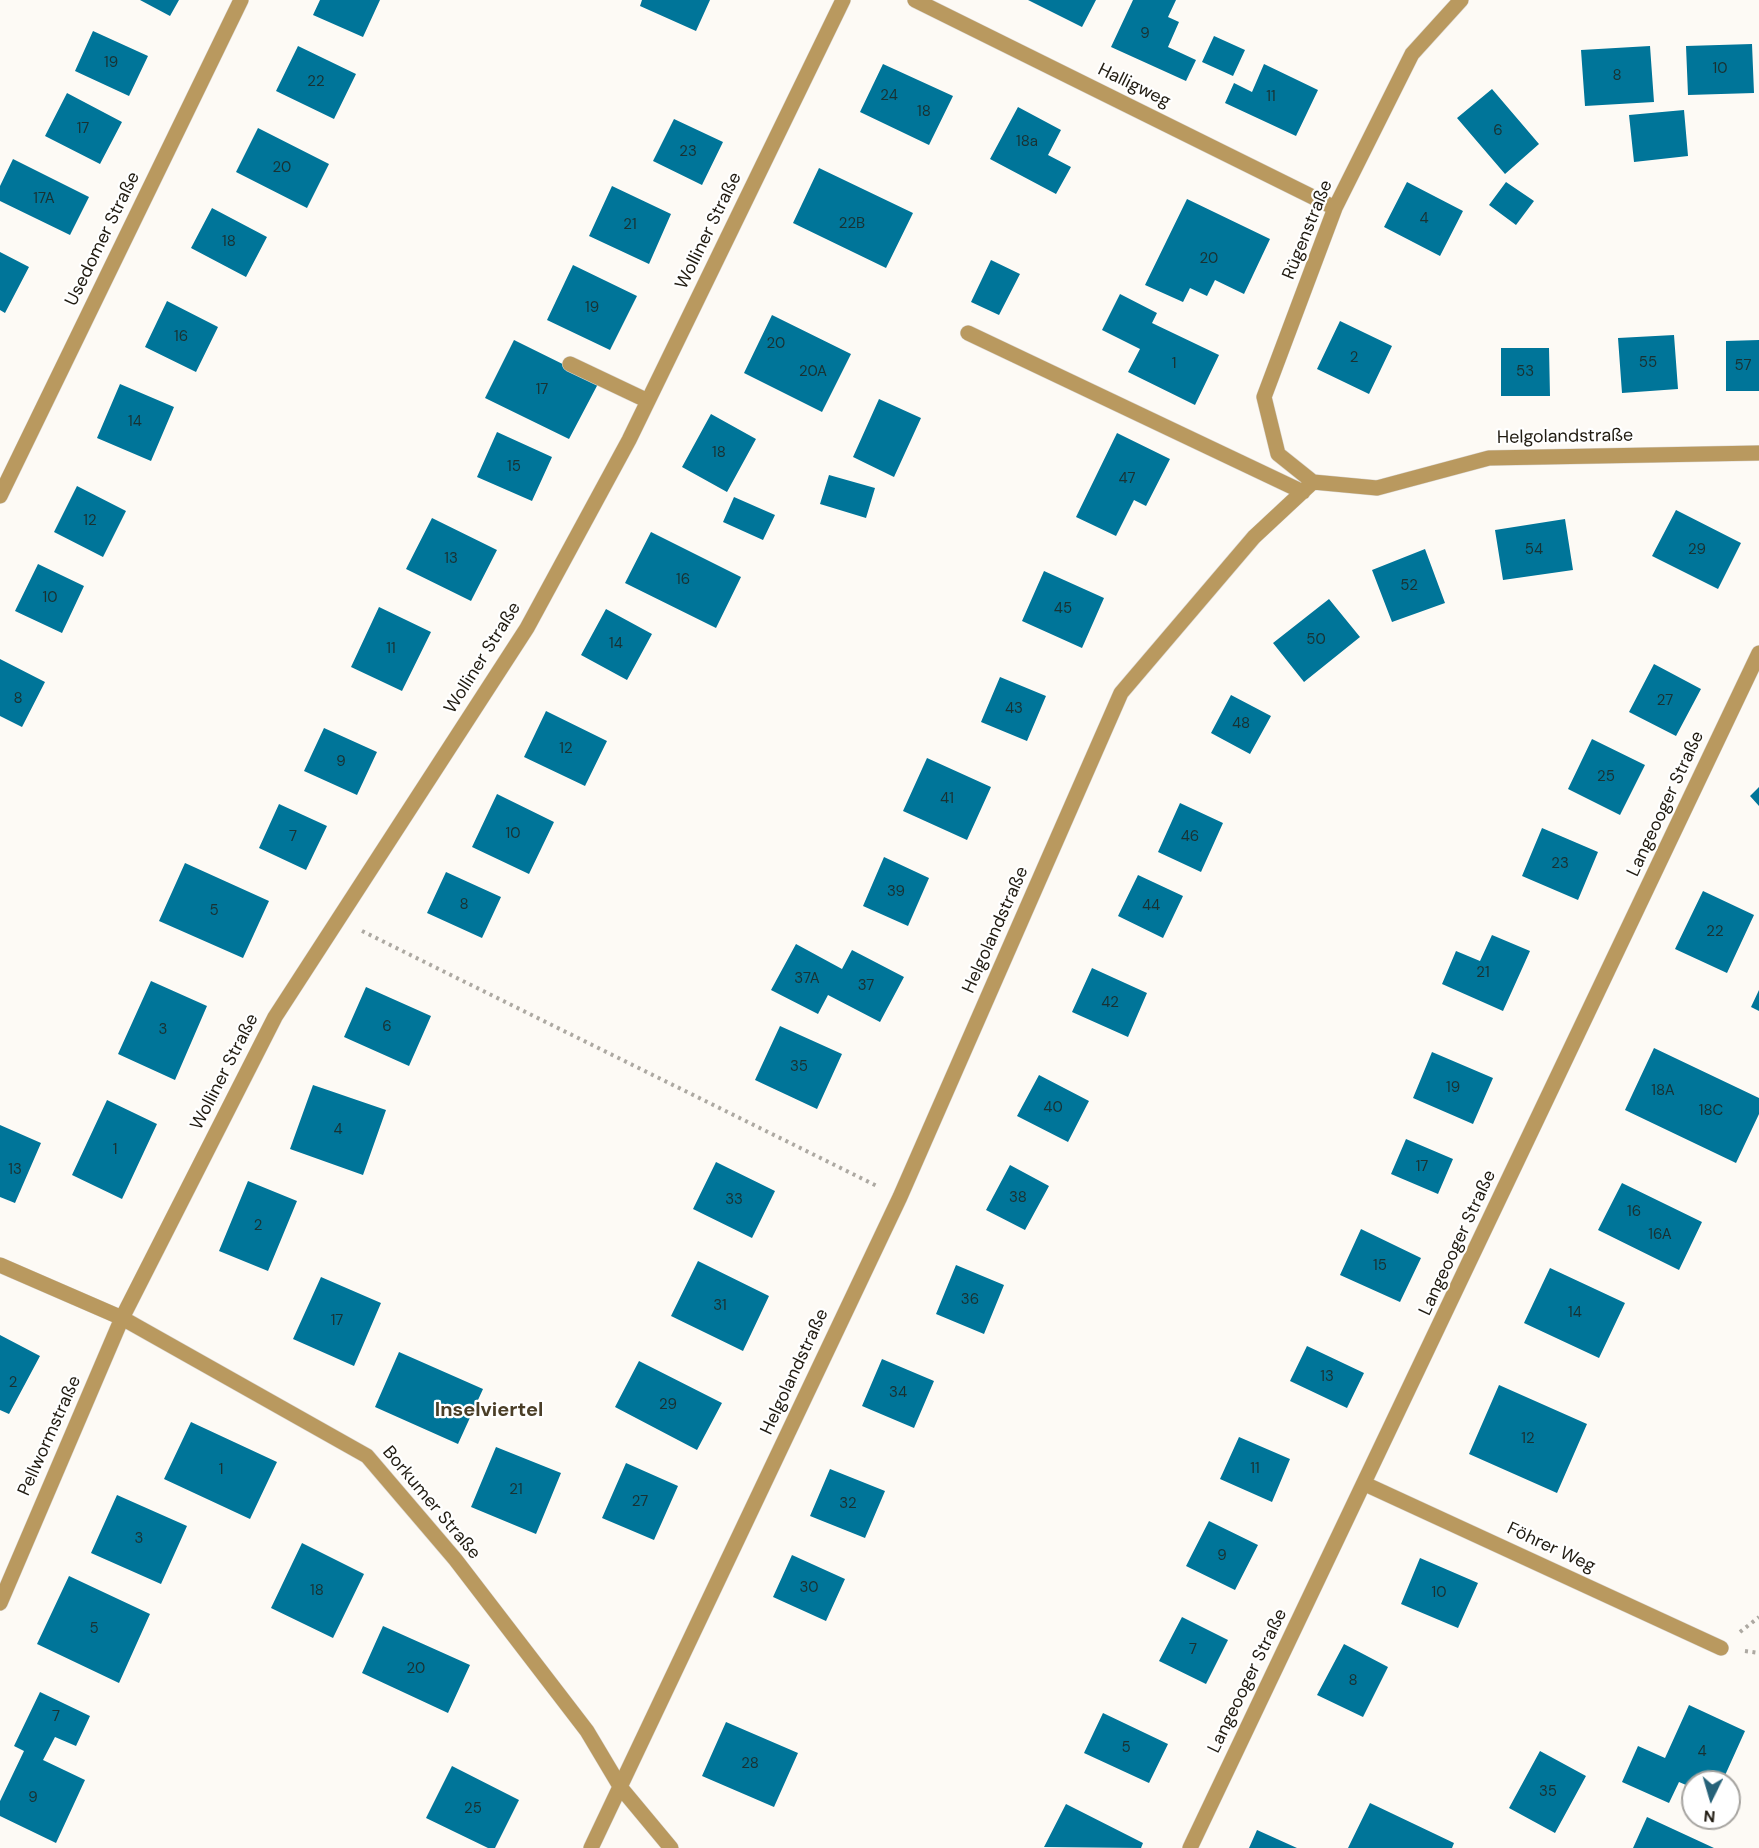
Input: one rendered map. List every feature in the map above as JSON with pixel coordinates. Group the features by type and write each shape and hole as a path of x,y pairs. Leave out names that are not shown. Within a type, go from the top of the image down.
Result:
{"street":[{"name":"Usedomer Straße","path":"0,496 241,0"},
{"name":"Wolliner Straße","path":"122,1318 275,1017 527,627 648,401 843,0"},
{"name":"Halligweg","path":"915,0 1335,208"},
{"name":"Rügenstraße","path":"1308,487 1278,454 1264,397 1335,208 1412,54 1461,0"},
{"path":"968,333 1308,487"},
{"path":"570,364 648,401"},
{"name":"Helgolandstraße","path":"591,1848 900,1197 1121,693 1254,537 1308,487 1377,488 1489,458 1759,453"},
{"name":"Langeooger Straße","path":"1190,1848 1759,653"},
{"name":"Borkumer Straße","path":"0,1265 122,1318 367,1456 462,1568 586,1731 621,1788 670,1848"},
{"name":"Pellwormstraße","path":"0,1603 122,1318"},
{"name":"Föhrer Weg","path":"1365,1484 1721,1648"}],"path":[{"path":"337,919 900,1197"}],"building":[{"path":"140,0 179,0 170,16"},
{"path":"320,0 380,0 363,37 313,15"},
{"path":"642,0 710,0 696,31 640,6"},
{"path":"1028,0 1096,0 1082,27"},
{"path":"1133,0 1176,0 1168,17 1179,22 1168,47 1196,60 1186,81 1111,47"},
{"path":"93,31 148,56 129,96 75,71"},
{"path":"1214,36 1245,50 1233,76 1202,62"},
{"path":"1752,44 1754,93 1688,95 1686,46"},
{"path":"298,46 356,74 334,119 276,91"},
{"path":"1650,46 1654,102 1585,106 1581,50"},
{"path":"883,64 953,96 929,145 860,112"},
{"path":"1264,64 1318,90 1296,136 1225,103 1234,83 1252,92"},
{"path":"1492,89 1539,144 1505,174 1457,118"},
{"path":"67,93 122,122 100,164 45,136"},
{"path":"1018,107 1061,130 1048,155 1071,167 1056,194 990,159"},
{"path":"1684,110 1688,156 1634,162 1629,115"},
{"path":"674,119 723,142 702,185 653,161"},
{"path":"258,128 329,164 307,208 236,172"},
{"path":"13,159 89,197 70,235 0,201 0,186"},
{"path":"819,168 913,213 886,268 793,223"},
{"path":"1407,182 1463,211 1440,256 1384,227"},
{"path":"1506,182 1534,201 1516,225 1489,205"},
{"path":"612,186 671,214 649,264 589,236"},
{"path":"1187,199 1270,239 1244,294 1215,280 1207,296 1190,288 1183,302 1145,285"},
{"path":"212,208 267,237 246,277 191,248"},
{"path":"0,252 29,267 5,313 0,310"},
{"path":"991,260 1020,274 999,315 971,302"},
{"path":"573,265 637,296 610,350 547,320"},
{"path":"1120,294 1157,313 1152,323 1219,355 1195,405 1128,372 1140,349 1102,330"},
{"path":"167,301 218,327 196,372 145,347"},
{"path":"772,315 851,354 822,412 744,373"},
{"path":"1340,321 1392,346 1369,394 1317,369"},
{"path":"1674,335 1678,389 1622,393 1618,338"},
{"path":"514,340 599,382 569,439 485,398"},
{"path":"1759,340 1759,391 1726,391 1726,341"},
{"path":"1501,348 1549,348 1550,396 1501,396"},
{"path":"120,384 174,407 151,461 97,438"},
{"path":"879,399 921,418 894,477 853,457"},
{"path":"711,414 756,439 727,492 682,467"},
{"path":"497,432 552,457 532,501 477,477"},
{"path":"1117,433 1170,459 1146,506 1134,500 1116,536 1076,517"},
{"path":"829,475 875,488 866,518 820,504"},
{"path":"77,486 126,511 103,557 54,532"},
{"path":"734,497 775,515 763,540 723,522"},
{"path":"1676,510 1741,543 1718,589 1652,556"},
{"path":"432,518 497,550 471,601 406,569"},
{"path":"1565,519 1573,570 1503,580 1495,530"},
{"path":"651,532 741,577 716,628 625,583"},
{"path":"1425,549 1445,603 1392,622 1372,570"},
{"path":"38,564 84,586 62,633 15,611"},
{"path":"1044,571 1104,598 1082,648 1022,621"},
{"path":"1329,599 1360,637 1304,682 1273,643"},
{"path":"379,607 431,632 402,691 351,667"},
{"path":"606,609 652,634 627,680 581,655"},
{"path":"0,659 45,682 22,727 0,716"},
{"path":"1654,664 1701,689 1676,736 1629,712"},
{"path":"1000,677 1046,696 1027,741 981,722"},
{"path":"1231,695 1271,716 1250,754 1211,733"},
{"path":"546,711 607,741 585,786 524,757"},
{"path":"324,728 377,752 357,795 304,771"},
{"path":"1592,739 1645,765 1620,815 1568,789"},
{"path":"927,758 991,787 967,840 903,811"},
{"path":"1759,787 1759,806 1750,796"},
{"path":"497,794 554,822 529,874 472,847"},
{"path":"1180,803 1223,823 1201,872 1158,852"},
{"path":"279,804 327,826 306,870 259,848"},
{"path":"1542,828 1598,852 1578,900 1522,876"},
{"path":"884,857 929,878 908,926 863,906"},
{"path":"185,863 269,901 243,958 159,921"},
{"path":"446,872 501,897 482,938 427,913"},
{"path":"1138,875 1183,896 1163,938 1118,916"},
{"path":"1703,891 1754,915 1727,973 1675,949"},
{"path":"1492,935 1530,951 1503,1011 1442,984 1456,951 1480,961"},
{"path":"796,944 842,969 852,950 904,977 880,1022 828,995 818,1014 771,990"},
{"path":"1092,968 1147,993 1128,1037 1072,1012"},
{"path":"151,981 207,1006 175,1080 118,1054"},
{"path":"366,987 431,1016 409,1066 344,1037"},
{"path":"1759,990 1759,1011 1751,1007"},
{"path":"780,1026 842,1054 817,1109 755,1080"},
{"path":"1654,1048 1759,1098 1759,1114 1736,1163 1625,1110"},
{"path":"1432,1052 1493,1078 1473,1124 1413,1098"},
{"path":"1039,1075 1089,1101 1068,1142 1017,1116"},
{"path":"313,1085 386,1110 363,1175 290,1149"},
{"path":"107,1100 157,1124 122,1199 72,1175"},
{"path":"0,1125 41,1143 15,1203 0,1197"},
{"path":"1406,1139 1453,1159 1438,1194 1391,1174"},
{"path":"716,1162 775,1191 752,1238 693,1209"},
{"path":"1010,1165 1049,1186 1025,1230 986,1210"},
{"path":"248,1181 297,1201 268,1271 219,1251"},
{"path":"1622,1183 1702,1222 1679,1270 1598,1230"},
{"path":"1361,1229 1421,1258 1400,1302 1340,1275"},
{"path":"698,1261 769,1296 743,1351 671,1316"},
{"path":"956,1265 1004,1285 984,1334 936,1314"},
{"path":"1550,1268 1625,1303 1599,1358 1524,1323"},
{"path":"321,1277 381,1303 354,1366 293,1339"},
{"path":"0,1335 40,1356 9,1414 0,1410"},
{"path":"1307,1346 1364,1373 1347,1408 1290,1381"},
{"path":"399,1352 483,1389 458,1444 375,1407"},
{"path":"882,1359 934,1381 914,1428 862,1406"},
{"path":"639,1361 722,1403 697,1450 615,1407"},
{"path":"1499,1385 1587,1424 1557,1493 1469,1454"},
{"path":"191,1422 277,1462 250,1519 164,1479"},
{"path":"1239,1437 1290,1459 1272,1502 1220,1479"},
{"path":"496,1447 561,1473 536,1534 471,1507"},
{"path":"626,1463 678,1486 654,1540 602,1518"},
{"path":"830,1469 885,1491 865,1538 810,1516"},
{"path":"117,1495 187,1526 161,1584 91,1553"},
{"path":"1209,1521 1258,1545 1235,1590 1186,1566"},
{"path":"302,1543 364,1574 333,1638 271,1608"},
{"path":"792,1555 845,1579 826,1621 773,1597"},
{"path":"1420,1558 1478,1583 1458,1628 1401,1604"},
{"path":"69,1576 150,1614 119,1683 37,1644"},
{"path":"1182,1617 1228,1640 1206,1684 1159,1661"},
{"path":"383,1626 470,1665 448,1713 362,1673"},
{"path":"1344,1644 1388,1667 1363,1717 1317,1695"},
{"path":"40,1692 90,1716 76,1746 55,1737 43,1760 85,1780 56,1843 0,1816 0,1801 24,1751 14,1746"},
{"path":"1689,1705 1745,1731 1727,1770 1681,1770 1681,1783 1679,1782 1669,1803 1622,1782 1638,1746 1665,1758"},
{"path":"1103,1713 1168,1744 1149,1783 1084,1753"},
{"path":"726,1722 798,1753 774,1807 702,1776"},
{"path":"1540,1751 1586,1776 1555,1833 1509,1808"},
{"path":"452,1766 519,1800 495,1848 488,1848 426,1818"},
{"path":"1370,1803 1454,1843 1452,1848 1348,1848"},
{"path":"1066,1804 1143,1843 1141,1848 1044,1847"},
{"path":"1647,1817 1714,1848 1633,1848"},
{"path":"1257,1830 1297,1848 1249,1848"}],"district":[{"name":"Inselviertel","path":"489,1411"}]}
